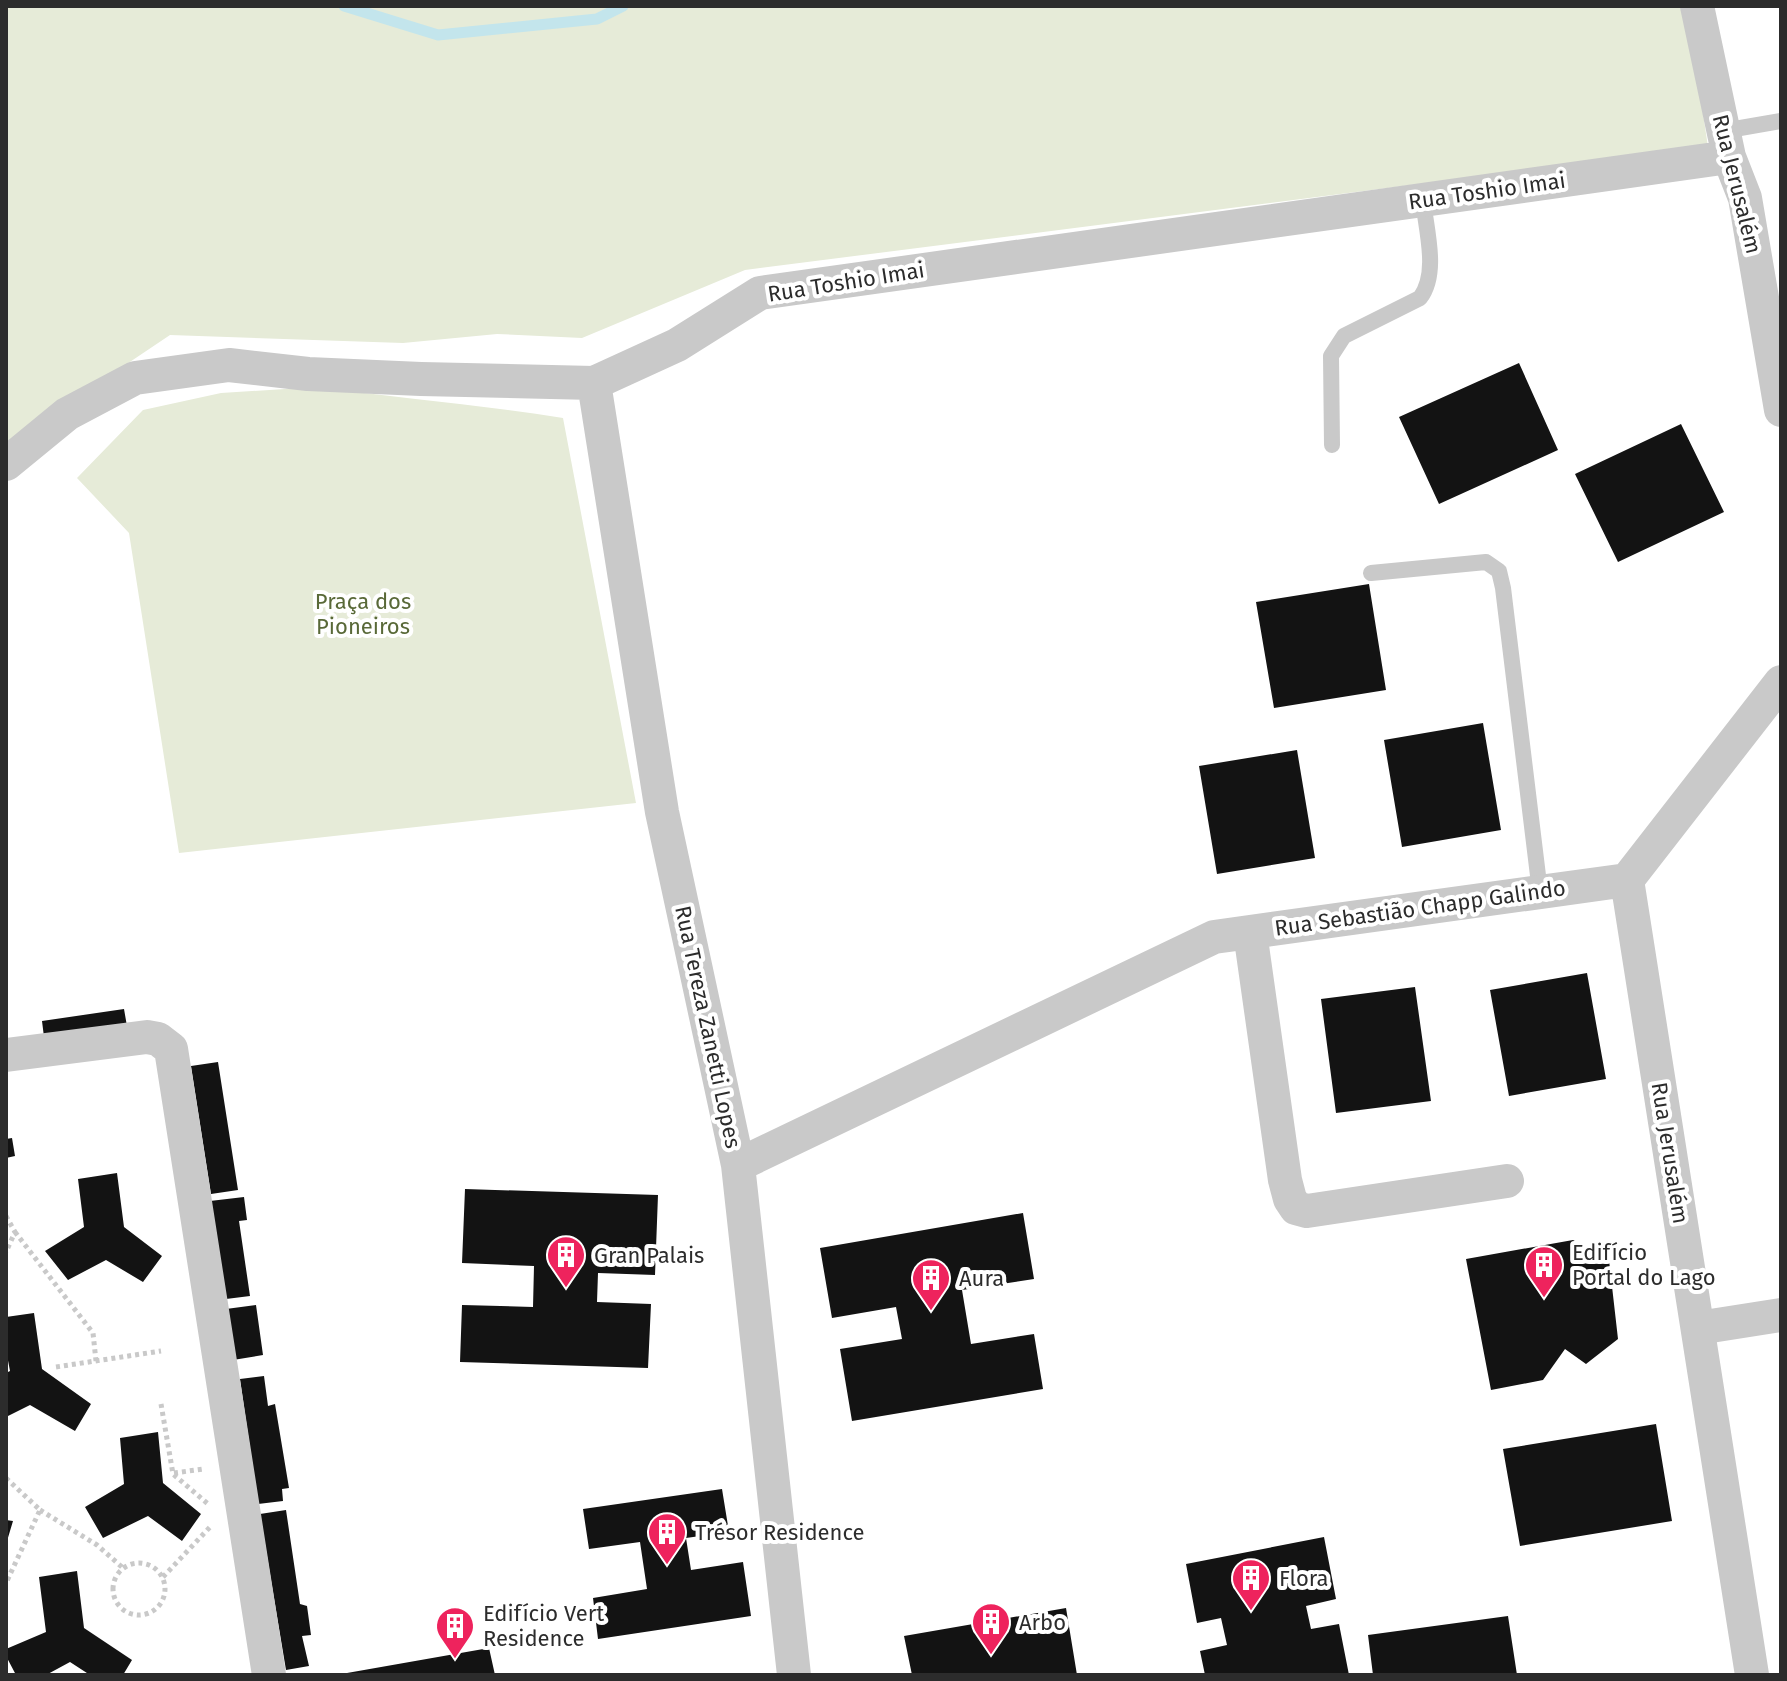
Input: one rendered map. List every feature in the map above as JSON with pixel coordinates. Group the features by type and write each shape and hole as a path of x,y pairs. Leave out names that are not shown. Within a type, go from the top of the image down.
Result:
{"street":[{"name":"Rua Jerusalém","path":"1697,6 1726,144 1745,198 1781,410"},
{"name":"Rua Toshio Imai","path":"6,464 67,414 135,378 229,365 308,374 594,383 677,345 760,293 1423,200 1726,144"},
{"name":"Rua Tereza Zanetti Lopes","path":"594,383 662,812 738,1165 794,1675"},
{"path":"1627,880 1781,682"},
{"name":"Rua Jerusalém","path":"1627,880 1752,1675"},
{"name":"Rua Sebastião Chapp Galindo","path":"738,1165 1214,937 1627,880"},
{"path":"1250,932 1285,1180 1296,1208 1307,1211 1507,1181"},
{"path":"6,1055 147,1037 158,1039 171,1049 232,1514 269,1675"},
{"path":"1698,1328 1781,1315"}],"lane":[{"path":"1726,144 1781,121"},
{"path":"1332,445 1331,356 1344,336 1420,298 1428,288 1429,257 1423,200"},
{"path":"1371,573 1486,562 1499,571 1540,892"}],"path":[{"path":"6,1216 93,1333 96,1361"},
{"path":"6,1252 15,1232"},
{"path":"56,1367 161,1351"},
{"path":"161,1404 173,1474 232,1514 163,1577"},
{"path":"6,1478 40,1510 97,1545 123,1568"},
{"path":"6,1583 40,1510"},
{"path":"140,1563 157,1570 163,1577 165,1594 157,1609 142,1616 118,1607 112,1592 113,1582 123,1568 140,1563"}],"green space":[{"path":"6,6 1687,6 1708,147 745,270 582,338 497,334 403,343 170,335 36,425 6,449"},
{"name":"Praça dos Pioneiros","path":"316,387 563,418 636,803 179,853 129,533 77,478 143,410 221,393"}],"building":[{"path":"1519,363 1558,450 1439,504 1399,417"},
{"path":"1681,424 1724,512 1618,562 1575,474"},
{"path":"1369,584 1386,690 1274,708 1256,602"},
{"path":"1483,723 1501,830 1402,847 1384,740"},
{"path":"1297,750 1315,858 1217,874 1199,766"},
{"path":"1587,973 1606,1079 1509,1096 1490,990"},
{"path":"1415,987 1431,1101 1336,1113 1321,999"},
{"path":"124,1009 128,1032 45,1045 42,1021"},
{"path":"218,1062 238,1190 211,1194 191,1066"},
{"path":"12,1138 15,1156 6,1158 6,1139"},
{"path":"117,1173 124,1227 162,1256 143,1282 106,1260 68,1280 45,1251 84,1227 78,1179"},
{"name":"Gran Palais","path":"465,1189 658,1195 655,1275 598,1273 597,1302 651,1304 648,1368 460,1362 462,1305 533,1307 534,1266 462,1263"},
{"path":"244,1197 247,1220 239,1221 250,1296 226,1299 210,1201"},
{"name":"Aura","path":"1023,1213 1034,1279 962,1290 971,1344 1034,1334 1043,1389 852,1421 840,1349 902,1339 896,1307 832,1318 820,1248"},
{"name":"Edifício Portal do Lago","path":"1573,1240 1609,1260 1618,1339 1586,1364 1565,1349 1543,1380 1491,1390 1466,1259"},
{"path":"256,1305 263,1355 233,1360 226,1309"},
{"path":"34,1313 42,1369 91,1404 75,1431 30,1405 6,1417 6,1373 10,1371 6,1350 6,1317"},
{"path":"264,1376 268,1406 275,1404 289,1488 282,1489 283,1501 258,1504 240,1379"},
{"path":"1656,1424 1672,1521 1520,1546 1503,1449"},
{"path":"158,1432 163,1483 201,1514 182,1541 148,1516 103,1538 85,1507 124,1484 120,1438"},
{"name":"Trésor Residence","path":"722,1489 729,1532 686,1538 691,1570 743,1562 751,1616 598,1639 593,1598 647,1589 640,1542 589,1549 583,1509"},
{"path":"286,1510 300,1604 307,1606 311,1635 302,1636 309,1666 286,1670 260,1514"},
{"path":"6,1520 13,1521 7,1541 6,1541"},
{"name":"Flora","path":"1324,1537 1336,1599 1306,1606 1311,1629 1339,1624 1349,1675 1205,1675 1200,1651 1227,1645 1221,1618 1197,1623 1186,1564"},
{"path":"77,1571 84,1628 132,1660 123,1675 90,1675 70,1662 46,1675 16,1675 6,1656 6,1649 46,1632 39,1577"},
{"name":"Arbo","path":"1066,1608 1077,1675 912,1675 904,1636"},
{"path":"1508,1616 1517,1675 1373,1675 1368,1635"},
{"name":"Edifício Vert Residence","path":"489,1648 495,1675 347,1675 347,1673"}],"waterway":[{"path":"344,6 438,35 597,19 623,6"}],"place":[{"name":"Gran Palais","path":"566,1289"},
{"name":"Edifício Portal do Lago","path":"1544,1299"},
{"name":"Aura","path":"931,1312"},
{"name":"Trésor Residence","path":"667,1566"},
{"name":"Flora","path":"1251,1612"},
{"name":"Arbo","path":"991,1656"},
{"name":"Edifício Vert Residence","path":"455,1660"}]}
